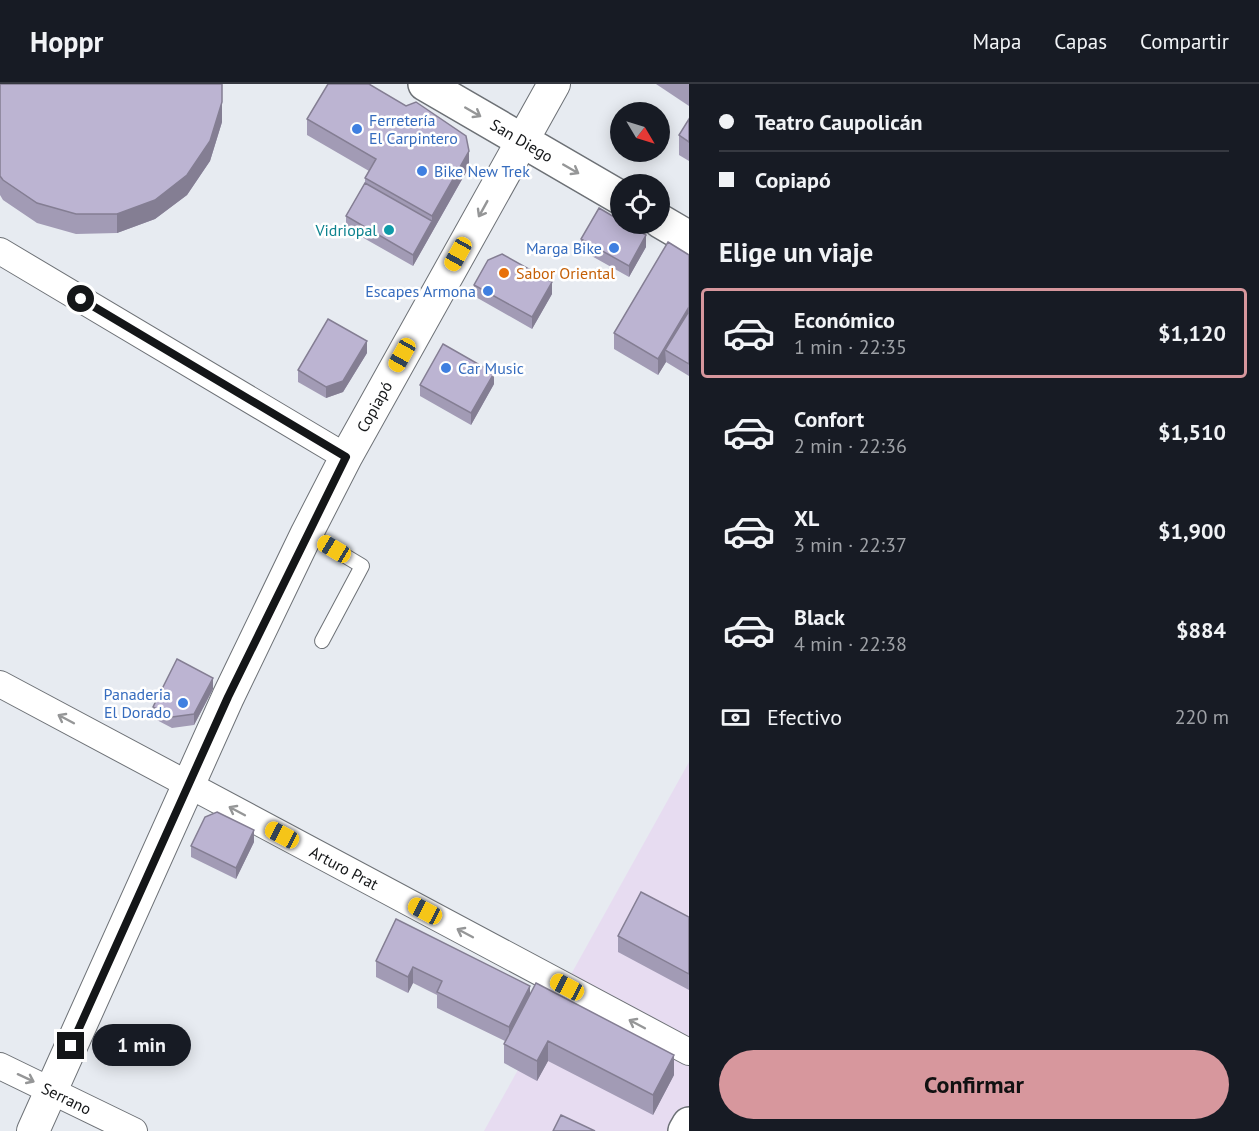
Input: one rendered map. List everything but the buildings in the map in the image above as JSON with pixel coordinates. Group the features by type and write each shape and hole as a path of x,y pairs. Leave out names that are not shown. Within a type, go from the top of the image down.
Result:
{"main road":[{"name":"San Diego","path":"425,84 610,192"},
{"path":"670,227 689,238"},
{"path":"685,1131 689,1124"}],"street":[{"name":"Copiapó","path":"33,1131 188,785 307,533 346,457 554,84"},
{"path":"0,251 346,457"},
{"name":"Arturo Prat","path":"0,684 689,1052"},
{"name":"Serrano","path":"0,1066 134,1131"}],"lane":[{"path":"307,533 362,566 322,641"}],"shaded area":[{"path":"689,762 689,1131 484,1131"}],"place":[{"name":"Ferretería El Carpintero","path":"357,129"},
{"name":"Bike New Trek","path":"422,171"},
{"name":"Vidriopal","path":"389,230"},
{"name":"Marga Bike","path":"614,248"},
{"name":"Sabor Oriental","path":"504,273"},
{"name":"Escapes Armona","path":"488,291"},
{"name":"Car Music","path":"446,368"},
{"name":"Panaderia El Dorado","path":"183,703"}],"route":[{"path":"71,1046 228,697 346,457 81,299"}]}
